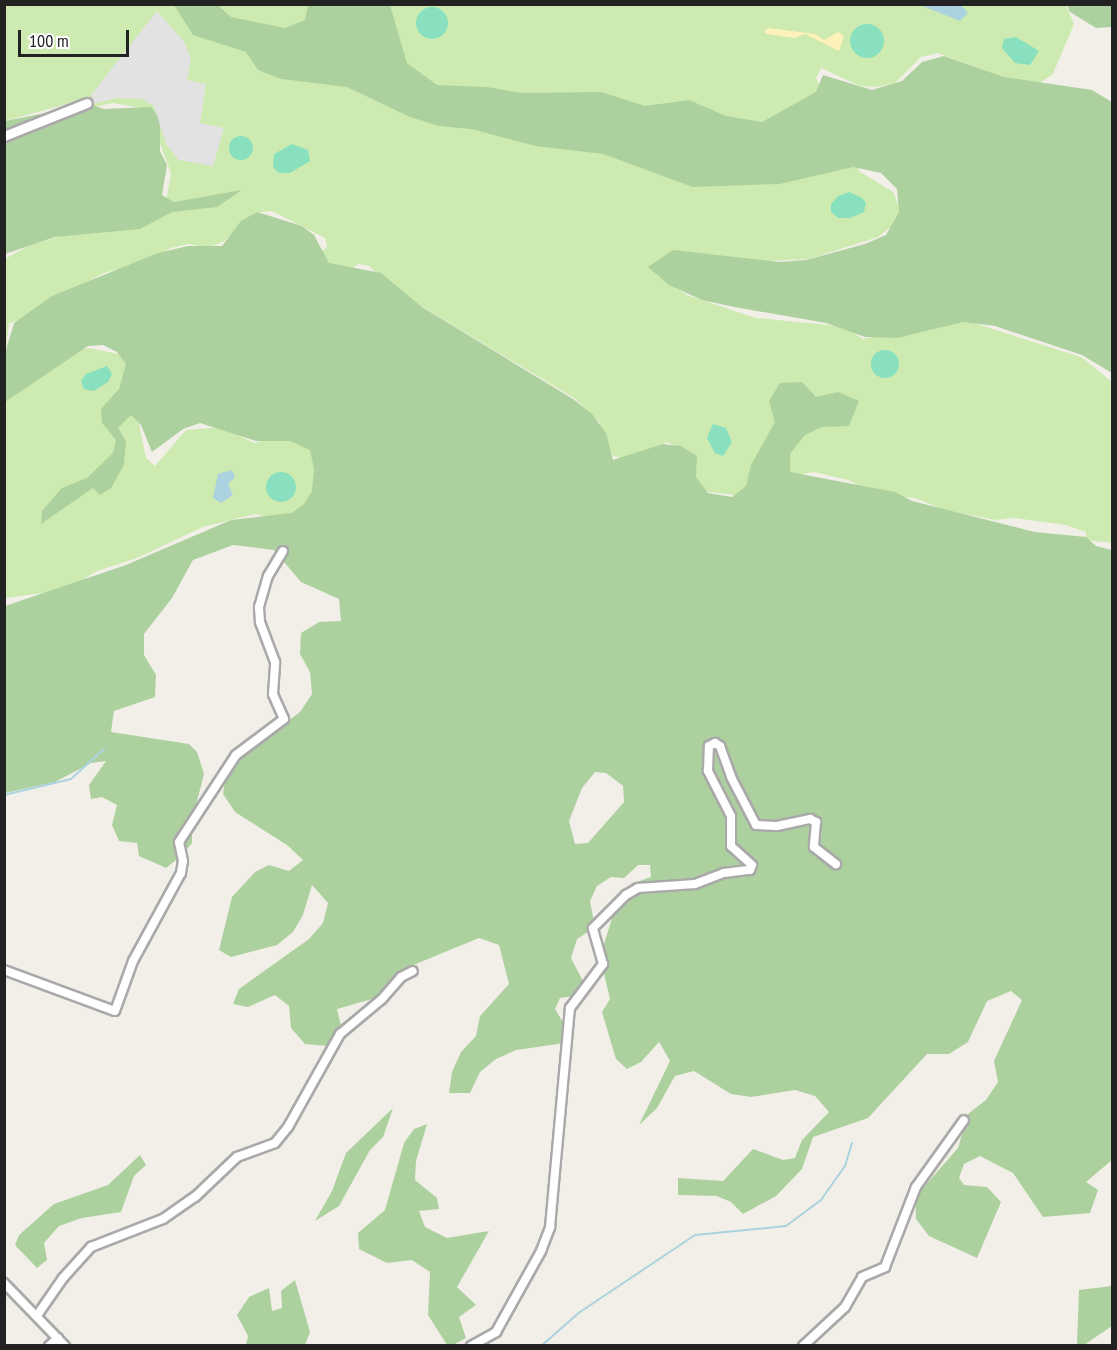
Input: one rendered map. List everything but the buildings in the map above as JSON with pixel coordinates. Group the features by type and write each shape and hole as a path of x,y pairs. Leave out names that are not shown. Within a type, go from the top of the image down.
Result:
{"street":[{"path":"4,136 87,103"},
{"path":"4,970 115,1011 133,961 181,873 183,861 179,842 236,755 284,719 273,694 275,662 260,622 259,607 268,576 283,551"},
{"path":"471,1346 496,1332 541,1251 550,1227 570,1008 603,964 593,928 626,895 638,888 695,884 724,873 750,870 752,865 730,846 731,816 708,771 709,746 715,743 720,746 731,777 756,825 777,826 810,819 816,822 814,847 836,864"},
{"path":"38,1314 63,1278 91,1247 163,1219 195,1197 237,1157 275,1143 288,1127 340,1034 382,999 401,977 413,971"},
{"path":"803,1346 845,1307 862,1277 885,1267 916,1187 964,1120"},
{"path":"4,1283 20,1302 38,1314 65,1346"},
{"path":"49,1346 58,1338"}],"green space":[{"path":"5,5 1066,5 1074,24 1053,74 1038,84 1003,77 938,53 921,57 895,83 877,87 860,86 821,68 816,78 855,153 859,171 893,192 900,210 892,226 878,237 809,259 755,262 701,254 667,260 657,275 687,295 756,318 829,325 847,329 863,339 961,319 1081,357 1112,382 1112,543 1086,540 1086,532 1066,525 1014,518 996,520 944,510 915,498 880,495 848,480 814,472 792,476 743,496 708,492 696,480 683,449 667,442 628,461 612,455 599,422 574,398 398,292 369,266 359,264 342,273 302,269 327,247 325,238 272,211 254,213 223,242 207,248 189,244 171,248 138,264 104,273 55,298 26,318 9,323 5,355 5,259 30,245 165,207 171,173 147,109 113,103 89,108 85,99 5,121"},
{"path":"174,5 218,5 231,17 285,28 305,20 308,5 390,5 407,63 437,85 487,87 521,93 601,92 645,106 689,100 726,116 762,122 816,92 823,75 872,90 902,81 922,62 944,56 1004,77 1092,90 1112,102 1112,373 1082,355 995,326 963,322 897,338 865,337 826,323 702,300 669,285 648,267 673,250 779,262 806,260 865,244 886,235 899,212 897,189 881,173 853,167 780,184 693,187 603,154 536,146 471,129 439,126 410,117 347,87 281,79 258,70 246,52 193,35"},
{"path":"1067,5 1112,5 1112,27 1096,28 1070,12"},
{"path":"432,7 443,12 448,23 443,34 432,39 421,34 416,23 421,12"},
{"path":"867,24 879,29 884,41 879,53 867,58 855,53 850,41 855,29"},
{"path":"1016,37 1039,51 1030,65 1015,63 1002,48 1004,39"},
{"path":"90,104 104,109 151,107 160,119 160,151 167,165 162,195 174,202 242,190 217,207 172,212 140,229 55,237 5,254 5,121"},
{"path":"241,136 246,137 252,143 252,153 246,159 241,160 236,159 230,153 229,148 230,143 236,137"},
{"path":"292,144 308,150 310,161 290,173 279,173 273,167 274,154"},
{"path":"849,192 862,198 866,203 864,212 850,218 838,218 831,212 831,204 838,196"},
{"path":"257,212 302,226 314,235 329,263 381,273 422,307 573,399 592,414 606,433 613,460 663,444 681,446 697,456 696,477 708,493 732,497 746,486 751,465 775,422 769,401 780,383 802,382 816,397 838,392 859,401 849,426 822,427 805,435 790,454 790,472 895,492 912,501 1035,532 1086,537 1096,546 1112,550 1112,1160 1086,1182 1098,1190 1090,1213 1043,1217 1013,1173 980,1156 964,1164 959,1178 964,1185 987,1187 1001,1202 977,1258 929,1236 916,1219 915,1197 958,1148 968,1114 986,1100 998,1082 994,1061 1022,1000 1011,991 987,1001 968,1042 949,1054 927,1054 868,1118 813,1137 802,1169 776,1196 743,1214 731,1202 717,1196 678,1195 678,1178 723,1181 753,1149 783,1160 795,1158 802,1140 829,1112 815,1096 795,1090 751,1097 731,1094 694,1071 675,1076 657,1108 639,1125 670,1061 659,1042 641,1062 627,1069 616,1059 602,1012 610,999 600,957 618,899 631,884 651,877 650,865 638,865 624,878 611,877 597,886 590,901 595,927 577,939 571,958 583,981 574,996 560,998 555,1009 572,1037 558,1044 516,1050 496,1059 480,1072 470,1093 449,1093 452,1072 461,1052 476,1036 480,1016 509,984 499,945 479,938 411,966 379,997 337,1009 342,1030 327,1046 305,1044 291,1028 289,1006 275,995 248,1007 233,1004 239,989 309,939 323,923 328,903 312,885 303,915 293,932 277,945 231,957 219,950 232,897 255,872 269,865 289,871 303,860 287,845 235,812 223,794 226,773 240,757 300,712 312,694 310,672 300,654 301,633 319,622 341,621 339,599 301,582 274,550 233,545 193,560 172,598 144,634 144,655 156,675 155,697 114,711 111,732 189,744 197,752 204,774 192,821 192,843 181,856 166,868 139,856 137,843 119,841 112,825 117,805 102,797 91,799 89,785 106,761 91,763 55,782 5,793 5,606 126,565 231,520 292,513 304,504 312,491 314,469 310,450 290,441 256,441 200,423 183,429 152,452 141,425 131,415 118,428 126,441 124,465 111,488 100,495 93,488 41,524 42,511 62,488 87,478 113,453 116,440 102,423 101,409 119,389 126,364 117,352 103,345 88,346 5,402 5,353 14,323 52,296 158,253 188,246 222,246 241,221","holes":["595,772 606,773 623,786 624,802 588,843 575,844 569,821 582,788"]},
{"path":"89,348 119,354 131,368 131,409 139,424 146,458 155,466 186,430 221,427 254,443 288,434 314,453 316,490 308,505 294,516 275,518 255,514 203,527 137,558 97,571 66,590 5,598 5,401 71,352"},
{"path":"885,350 895,354 899,364 895,374 885,378 875,374 871,364 875,354"},
{"path":"107,366 112,374 108,382 94,391 84,389 81,381 86,374"},
{"path":"713,424 726,428 732,442 723,456 715,453 707,438"},
{"path":"281,472 292,476 296,487 292,498 281,502 270,498 266,487 270,476"},
{"path":"393,1108 383,1137 370,1150 339,1206 315,1221 332,1191 346,1153"},
{"path":"427,1124 416,1161 415,1180 437,1198 439,1209 419,1211 425,1227 447,1238 489,1231 457,1287 476,1305 459,1317 466,1338 453,1345 447,1345 428,1315 430,1272 412,1260 387,1263 359,1249 358,1233 385,1210 404,1143 414,1129"},
{"path":"140,1155 146,1165 134,1176 121,1212 82,1218 59,1226 44,1243 47,1260 37,1268 15,1245 19,1235 54,1204 108,1185"},
{"path":"295,1280 310,1332 305,1345 246,1345 248,1336 237,1315 249,1297 269,1288 272,1311 282,1308 281,1291"},
{"path":"1112,1286 1112,1326 1084,1345 1077,1345 1079,1290"}],"sand":[{"path":"768,28 815,34 824,40 838,32 844,36 839,51 805,34 795,38 767,34 764,32"}],"shaded area":[{"path":"157,11 185,43 191,59 187,80 206,84 200,123 224,128 213,166 179,160 166,144 154,106 142,99 116,98 93,104 91,95"}],"water":[{"path":"920,5 961,5 968,13 960,21"},
{"path":"232,470 235,477 228,484 233,495 221,503 213,498 218,474"}],"waterway":[{"path":"4,795 71,779 104,749"},
{"path":"541,1346 580,1312 695,1235 786,1226 821,1200 845,1166 852,1143"}]}
